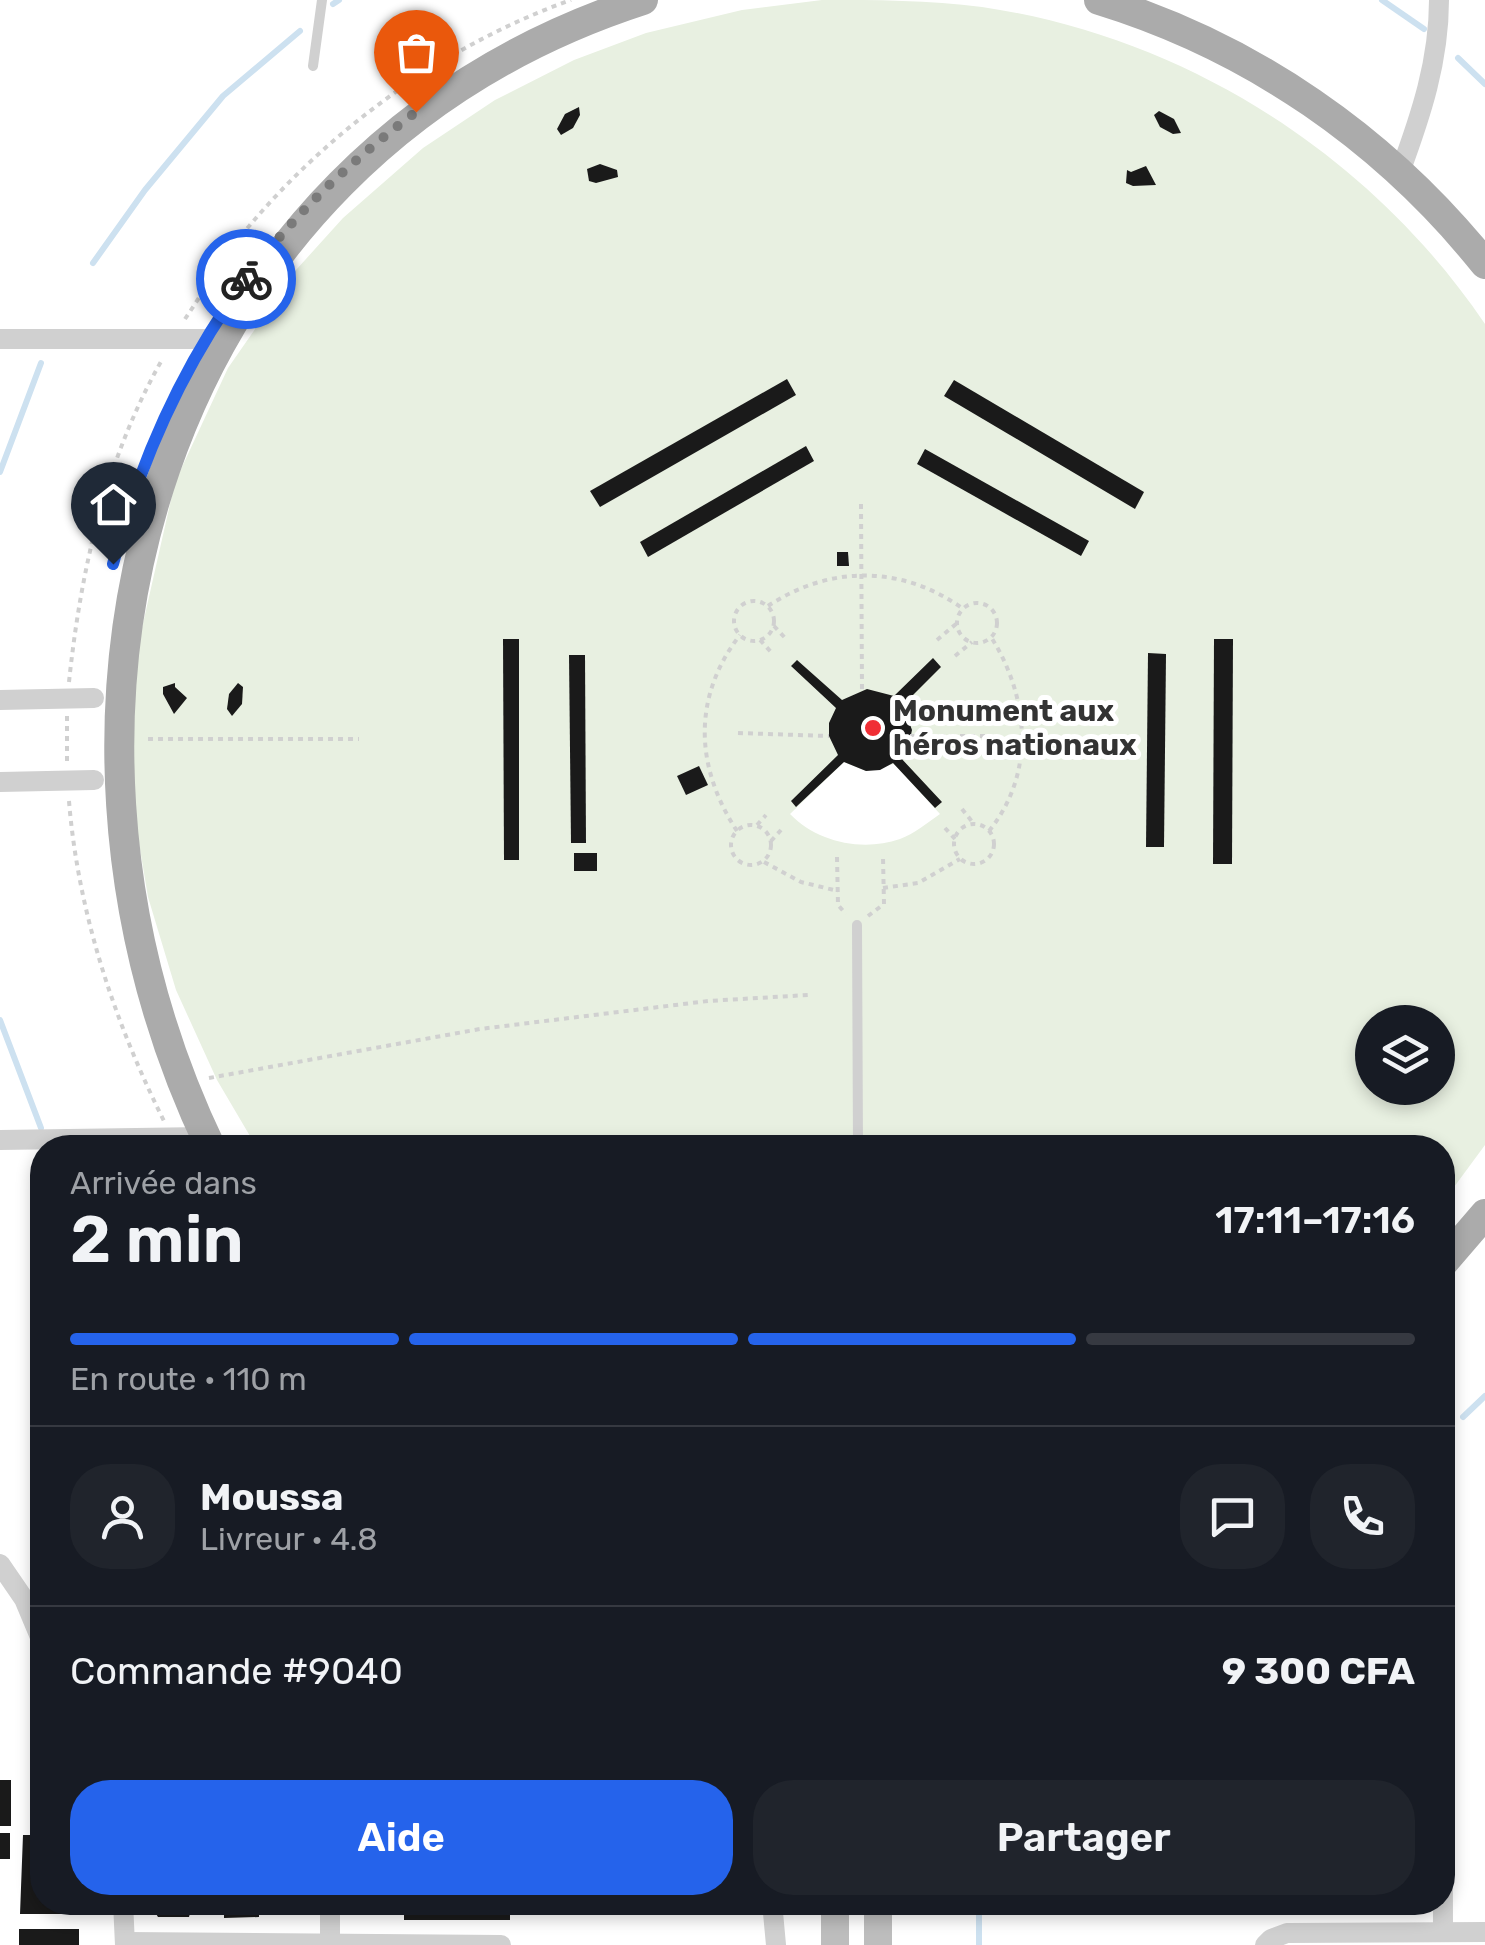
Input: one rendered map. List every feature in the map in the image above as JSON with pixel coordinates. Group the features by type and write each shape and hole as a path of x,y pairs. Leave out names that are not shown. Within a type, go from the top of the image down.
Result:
{"main road":[{"path":"203,1135 175,1084 140,1004 80,781 93,739 89,682 113,564 136,486 167,410 206,339 254,269 329,184 439,96 512,53 590,18 643,0"},
{"path":"1098,0 1178,29 1273,77 1339,122 1400,172 1485,264"},
{"path":"1455,1249 1485,1214"},
{"path":"835,1945 836,1915"},
{"path":"878,1915 878,1945"}],"street":[{"path":"1400,172 1427,98 1439,35 1439,0"},
{"path":"0,339 206,339"},
{"path":"0,700 89,682"},
{"path":"0,782 80,781"},
{"path":"0,1140 30,1140"},
{"path":"0,1564 30,1613"},
{"path":"124,1915 125,1944 501,1945"},
{"path":"330,1915 330,1943"},
{"path":"773,1915 776,1945"},
{"path":"1443,1915 1443,1932"},
{"path":"1265,1945 1287,1933 1485,1932"}],"lane":[{"path":"312,66 322,0"},
{"path":"857,925 858,1135"}],"path":[{"path":"171,1135 124,1028 91,932 73,853 89,682 75,620 111,470 139,400 173,339 248,227 304,168 413,81 539,11 571,0"},
{"path":"861,504 862,690"},
{"path":"768,606 792,590 819,580 861,574 899,578 938,591 962,608"},
{"path":"754,600 768,606 774,626 760,640 750,640 740,635 734,621 738,609 754,600"},
{"path":"937,640 956,624 962,608 977,602 989,607 996,618 995,632 972,642 955,656"},
{"path":"956,624 961,636 972,642"},
{"path":"774,626 787,640"},
{"path":"740,635 717,674 706,709 704,733 712,785 737,830 731,846 736,858 746,865 763,862 801,882 838,891"},
{"path":"989,831 1010,797 1024,736 1016,688 1006,661 990,637"},
{"path":"760,640 772,653"},
{"path":"738,733 829,736"},
{"path":"910,736 985,736"},
{"path":"131,739 359,739"},
{"path":"962,809 974,824 989,831 994,847 988,859 976,864 955,852 955,839 962,828 974,824"},
{"path":"737,830 758,825 766,815"},
{"path":"758,825 771,841"},
{"path":"945,828 955,839"},
{"path":"763,862 770,854 771,841 781,830"},
{"path":"837,857 838,905 857,925 884,904 883,857"},
{"path":"883,888 918,883 960,858"},
{"path":"175,1084 480,1029 708,1001 808,995"}],"green space":[{"path":"822,0 962,5 1057,22 1130,45 1200,76 1266,113 1329,157 1386,207 1439,263 1485,324 1485,1145 1455,1186 1455,1135 249,1135 217,1080 176,990 148,897 135,819 132,672 175,482 228,368 296,270 343,218 423,148 495,100 574,60 646,33 742,10","holes":["844,762 866,771 894,764 940,814 900,839 871,845 841,842 813,832 790,814"]}],"building":[{"path":"579,107 580,115 573,128 561,135 557,129 565,114"},
{"path":"1159,111 1174,119 1181,133 1173,134 1160,127 1154,115"},
{"path":"600,164 617,170 618,177 589,181 587,169"},
{"path":"1146,166 1156,185 1126,183 1127,170"},
{"path":"787,379 796,395 600,507 590,491"},
{"path":"954,380 1144,492 1135,509 944,396"},
{"path":"806,446 814,461 648,557 640,542"},
{"path":"925,449 1089,541 1081,556 917,464"},
{"path":"837,552 848,552 849,566 837,566"},
{"path":"503,639 519,639 519,860 504,860"},
{"path":"1214,639 1233,639 1232,864 1213,864"},
{"path":"1148,653 1166,654 1164,847 1146,847"},
{"path":"569,655 585,655 586,843 571,843"},
{"path":"933,658 941,667 903,705 912,730 900,757 942,802 935,808 893,763 880,770 866,771 844,762 796,807 791,801 838,755 829,736 829,723 836,708 791,666 797,660 842,700 867,689 894,696"},
{"path":"175,683 187,698 174,714 163,687"},
{"path":"238,683 243,687 242,704 232,716 227,709 229,694"},
{"path":"699,766 708,785 686,795 677,776"},
{"path":"574,853 597,853 597,871 574,871"},
{"path":"0,1780 11,1780 11,1826 0,1826"},
{"path":"0,1833 10,1833 10,1859 0,1859"},
{"path":"23,1835 30,1835 30,1914 20,1914"},
{"path":"157,1915 190,1915 189,1917"},
{"path":"224,1915 259,1915 259,1917"},
{"path":"404,1915 510,1915 510,1920 404,1920"},
{"path":"19,1929 79,1929 79,1945 19,1945"}],"waterway":[{"path":"333,4 339,0"},
{"path":"1382,0 1424,29"},
{"path":"93,263 145,190 223,96 300,31"},
{"path":"1458,58 1485,84"},
{"path":"0,472 41,363"},
{"path":"0,1020 41,1128"},
{"path":"1463,1417 1485,1396"},
{"path":"979,1915 979,1945"}],"way so far":[{"path":"246,279 329,184 416,112"}],"place":[{"name":"Monument aux héros nationaux","path":"873,728"}],"route":[{"path":"113,564 145,460 167,410 206,339 246,279"}]}
